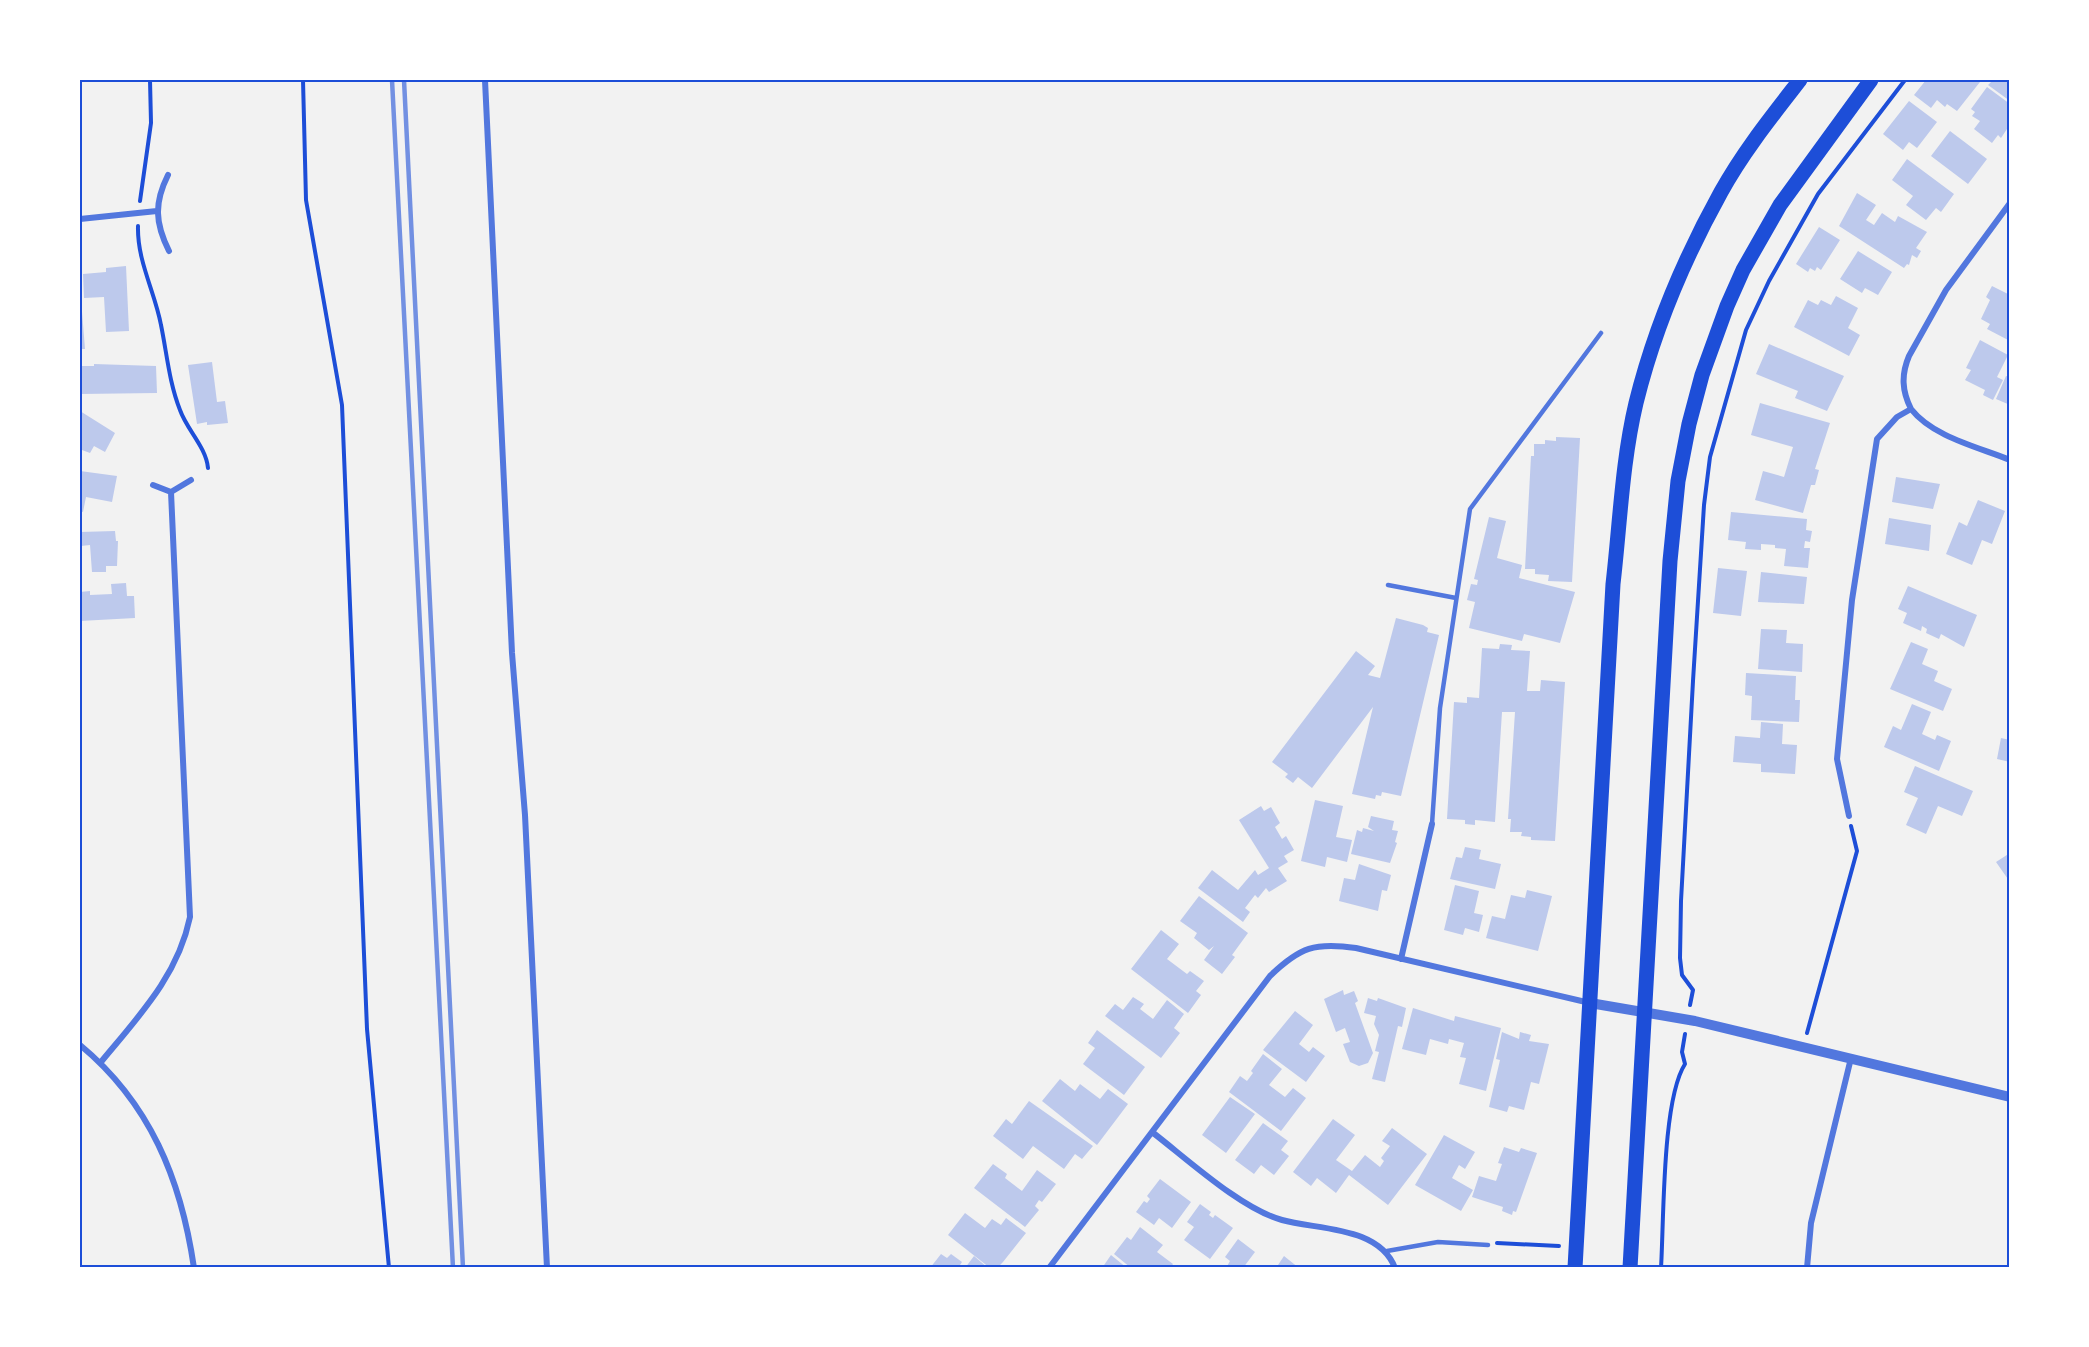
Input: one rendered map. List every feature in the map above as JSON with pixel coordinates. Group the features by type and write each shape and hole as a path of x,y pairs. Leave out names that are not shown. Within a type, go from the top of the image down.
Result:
{"main road":[{"path":"1575,1268 1613,584 1624,480 1636,405 1665,315 1722,190 1749,148 1800,80"},
{"path":"1630,1268 1647,1011 1670,561 1678,481 1689,424 1715,335 1743,270 1780,205 1871,80"}],"street":[{"path":"485,80 512,653 525,815 547,1268"},
{"path":"168,175 158,199 157,212 160,232 169,251"},
{"path":"2010,203 1946,290 1904,367 1903,388 1911,409 1919,419 1934,428 2010,460"},
{"path":"80,219 157,212"},
{"path":"1849,816 1837,759 1852,600 1877,439 1897,417 1911,409"},
{"path":"171,492 191,480"},
{"path":"153,485 171,492"},
{"path":"101,1062 166,981 185,942 190,917 171,492"},
{"path":"1401,959 1432,824"},
{"path":"1049,1268 1270,976 1298,952 1330,944 1590,1003 1647,1011 2010,1097"},
{"path":"80,1045 101,1062 130,1097 157,1139 187,1219 195,1268"},
{"path":"1807,1268 1811,1223 1851,1058"},
{"path":"1152,1132 1264,1214 1358,1235 1386,1251 1395,1268"}],"lane":[{"path":"1432,824 1440,708 1470,509 1601,333"},
{"path":"1388,585 1456,598"},
{"path":"1386,1251 1438,1242 1488,1245"}],"path":[{"path":"150,80 151,123 139,212 139,244 161,325 174,394 189,430 205,457 208,468"},
{"path":"303,80 306,200 342,405 367,1029 389,1268"},
{"path":"1661,1268 1670,1106 1677,1077 1685,1064 1682,1052 1693,990 1682,975 1681,901 1695,645 1710,457 1746,330 1769,281 1818,194 1905,80"},
{"path":"1803,1047 1857,851 1849,816"},
{"path":"1488,1245 1503,1241 1559,1246 1576,1251"}],"building":[{"path":"1926,80 1977,80 1980,82 1957,111 1947,104 1945,107 1937,100 1931,108 1914,95"},
{"path":"1993,80 2010,80 2010,101 1988,85"},
{"path":"1987,87 2010,104 2010,131 2007,129 2001,138 1998,135 1992,143 1974,129 1980,121 1972,116 1975,112 1971,109"},
{"path":"1909,101 1937,122 1917,148 1909,142 1903,150 1883,134"},
{"path":"1950,131 1987,159 1968,184 1931,156"},
{"path":"1907,159 1954,194 1941,212 1936,208 1926,220 1906,205 1913,196 1892,180"},
{"path":"1857,193 1876,205 1866,220 1874,225 1882,213 1895,222 1898,216 1927,232 1916,248 1921,251 1917,258 1912,255 1909,265 1907,264 1904,268 1839,226"},
{"path":"1819,227 1840,240 1821,270 1817,267 1815,271 1810,268 1808,272 1796,264"},
{"path":"1858,251 1892,272 1878,295 1865,288 1862,293 1840,279"},
{"path":"126,266 129,331 106,332 104,297 84,298 83,274 106,272 106,268"},
{"path":"1992,286 2010,295 2010,341 1987,329 1990,324 1981,319 1990,300 1986,297"},
{"path":"80,287 85,349 80,349"},
{"path":"1836,296 1858,308 1848,328 1860,335 1849,356 1794,327 1808,300 1818,305 1821,300 1831,305"},
{"path":"1980,340 2008,355 1997,377 2003,380 1993,400 1983,395 1985,390 1965,380 1971,370 1966,368"},
{"path":"1769,344 1844,376 1827,411 1795,398 1798,391 1756,374"},
{"path":"212,362 217,402 225,401 228,423 197,424 188,365"},
{"path":"94,364 156,366 157,393 80,394 80,366 94,366"},
{"path":"2006,376 2010,377 2010,405 1996,399"},
{"path":"1760,403 1830,423 1815,469 1819,470 1815,485 1811,485 1803,513 1755,500 1763,471 1784,477 1793,447 1751,435"},
{"path":"80,411 115,433 105,452 94,446 90,453 82,450 80,454"},
{"path":"1556,437 1580,438 1572,582 1548,581 1549,575 1535,574 1535,569 1525,569 1531,456 1534,456 1534,444 1545,444 1545,440 1556,441"},
{"path":"80,471 117,476 112,502 86,497 83,512 80,511"},
{"path":"1896,477 1940,484 1933,509 1892,502"},
{"path":"1978,500 2005,511 1992,544 1982,540 1972,565 1946,554 1959,522 1967,526"},
{"path":"1731,512 1807,519 1806,530 1812,531 1810,542 1805,541 1804,548 1810,548 1808,568 1784,566 1786,549 1775,548 1775,545 1761,544 1761,550 1745,549 1746,542 1728,540"},
{"path":"1489,517 1506,521 1497,558 1522,565 1519,578 1575,592 1560,643 1524,634 1522,641 1469,628 1475,602 1467,600 1471,584 1477,585 1478,580 1474,579"},
{"path":"1889,518 1931,525 1929,551 1885,544"},
{"path":"115,531 116,541 118,541 117,566 106,566 106,572 92,572 90,545 81,546 80,532"},
{"path":"1718,568 1747,571 1741,616 1713,613"},
{"path":"1761,572 1807,577 1804,604 1758,602"},
{"path":"126,583 127,596 134,596 135,618 80,621 80,592 90,591 90,595 112,594 111,584"},
{"path":"1908,586 1977,615 1964,647 1941,634 1939,639 1926,633 1927,629 1922,626 1921,631 1903,623 1907,613 1898,609"},
{"path":"1396,618 1423,625 1428,628 1427,632 1439,635 1401,796 1382,792 1381,796 1376,795 1375,799 1352,794 1373,707 1312,788 1298,777 1293,783 1285,777 1288,774 1272,762 1356,651 1375,666 1368,675 1380,678"},
{"path":"1761,629 1787,630 1786,643 1803,644 1802,672 1758,669"},
{"path":"1911,642 1928,649 1922,664 1938,671 1934,681 1952,689 1943,711 1890,689"},
{"path":"1500,644 1512,645 1511,650 1530,651 1527,691 1540,691 1541,680 1565,682 1555,841 1531,840 1531,837 1521,836 1522,832 1510,832 1511,819 1508,819 1515,712 1502,712 1495,822 1475,820 1475,825 1465,824 1465,820 1447,819 1454,702 1467,703 1467,697 1479,698 1482,648 1499,649"},
{"path":"1746,673 1796,676 1795,700 1800,700 1799,722 1751,720 1752,696 1745,695"},
{"path":"1912,704 1931,712 1922,734 1935,740 1937,735 1951,741 1939,771 1884,747 1893,726 1901,730"},
{"path":"1761,722 1783,724 1782,744 1797,745 1795,774 1761,772 1761,764 1733,762 1735,736 1760,738"},
{"path":"2001,738 2010,740 2010,762 1997,759"},
{"path":"1915,766 1973,791 1962,816 1938,806 1926,834 1906,825 1918,798 1904,792"},
{"path":"1315,800 1343,806 1336,837 1352,840 1347,862 1327,857 1325,867 1301,861"},
{"path":"1261,806 1264,811 1271,807 1280,823 1275,827 1282,839 1286,836 1294,850 1284,856 1288,862 1278,868 1287,881 1269,892 1266,888 1258,898 1255,895 1245,908 1250,912 1243,922 1198,888 1212,870 1238,890 1255,870 1258,875 1269,868 1239,820"},
{"path":"1371,816 1394,821 1392,830 1398,831 1395,842 1397,843 1390,863 1351,854 1357,830 1362,832 1363,828 1374,831 1368,827"},
{"path":"1465,847 1481,850 1479,859 1501,864 1495,889 1450,879 1456,857 1462,858"},
{"path":"2010,853 2010,882 1996,862"},
{"path":"1359,864 1391,875 1387,891 1382,890 1378,911 1339,901 1344,878 1355,880"},
{"path":"1455,885 1479,891 1474,913 1483,915 1479,932 1465,928 1463,935 1444,930"},
{"path":"1527,890 1552,896 1538,951 1486,938 1492,916 1505,919 1511,895 1525,898"},
{"path":"1199,896 1248,933 1232,955 1235,957 1222,974 1204,960 1214,946 1209,950 1194,938 1197,933 1180,921"},
{"path":"1161,930 1179,944 1167,959 1187,974 1190,971 1204,981 1196,991 1201,995 1188,1013 1131,969"},
{"path":"1343,990 1344,995 1354,991 1358,1001 1355,1003 1373,1053 1368,1063 1359,1066 1350,1062 1343,1044 1350,1042 1345,1028 1336,1032 1324,999"},
{"path":"1133,997 1144,1004 1140,1009 1153,1019 1167,1000 1184,1014 1174,1028 1180,1033 1161,1058 1105,1016 1115,1004 1123,1010"},
{"path":"1368,998 1377,1001 1378,998 1406,1008 1402,1027 1398,1026 1385,1082 1372,1079 1379,1052 1375,1051 1379,1035 1374,1024 1376,1016 1364,1013"},
{"path":"1413,1008 1454,1021 1455,1016 1501,1028 1486,1091 1459,1084 1466,1058 1460,1057 1464,1043 1449,1039 1448,1044 1430,1039 1426,1055 1402,1049"},
{"path":"1295,1011 1313,1025 1299,1044 1309,1052 1313,1047 1325,1056 1306,1082 1263,1050"},
{"path":"1097,1030 1145,1067 1124,1095 1083,1064 1095,1048 1088,1043"},
{"path":"1502,1032 1519,1039 1520,1032 1531,1035 1529,1041 1549,1044 1539,1084 1531,1082 1524,1110 1509,1106 1507,1112 1489,1107 1500,1060 1496,1059"},
{"path":"1263,1054 1282,1069 1269,1085 1285,1097 1293,1088 1306,1098 1281,1131 1229,1092 1240,1076 1247,1081"},
{"path":"1060,1079 1075,1091 1080,1084 1100,1099 1108,1089 1128,1104 1097,1145 1042,1101"},
{"path":"1230,1097 1255,1114 1226,1153 1202,1135"},
{"path":"1029,1101 1093,1146 1082,1159 1075,1154 1064,1169 1033,1146 1023,1159 993,1136 1006,1119 1012,1124"},
{"path":"1333,1119 1355,1135 1336,1160 1352,1171 1365,1155 1380,1167 1384,1161 1381,1158 1390,1146 1382,1141 1392,1128 1427,1154 1388,1205 1349,1175 1336,1193 1317,1178 1311,1186 1293,1172"},
{"path":"1263,1123 1288,1141 1281,1150 1289,1156 1274,1175 1261,1165 1254,1174 1235,1160"},
{"path":"1444,1135 1475,1152 1465,1169 1459,1165 1452,1178 1473,1190 1461,1211 1415,1185"},
{"path":"1504,1147 1519,1152 1521,1148 1537,1153 1516,1212 1513,1211 1512,1215 1502,1211 1503,1207 1472,1197 1479,1176 1496,1181 1502,1164 1498,1163"},
{"path":"993,1164 1007,1174 1005,1178 1022,1191 1037,1170 1056,1184 1042,1202 1039,1200 1035,1206 1039,1210 1025,1227 974,1188"},
{"path":"1160,1179 1191,1202 1172,1228 1159,1218 1154,1225 1136,1212 1144,1201 1147,1203 1150,1199 1147,1196"},
{"path":"1200,1204 1211,1212 1209,1215 1213,1218 1215,1215 1233,1228 1210,1259 1184,1240 1194,1227 1187,1222"},
{"path":"965,1213 985,1228 992,1219 1001,1225 1006,1218 1026,1233 997,1268 990,1268 948,1235"},
{"path":"1140,1227 1163,1245 1157,1252 1173,1264 1170,1268 1131,1268 1114,1254 1127,1237 1131,1240"},
{"path":"1238,1239 1255,1252 1243,1268 1226,1268 1230,1261 1225,1257"},
{"path":"941,1254 947,1258 951,1254 962,1262 958,1268 930,1268"},
{"path":"1111,1255 1127,1268 1102,1268"},
{"path":"974,1256 988,1268 965,1268"},
{"path":"1284,1256 1299,1268 1276,1268"}],"railway":[{"path":"392,80 453,1268"},
{"path":"404,80 463,1268"}]}
